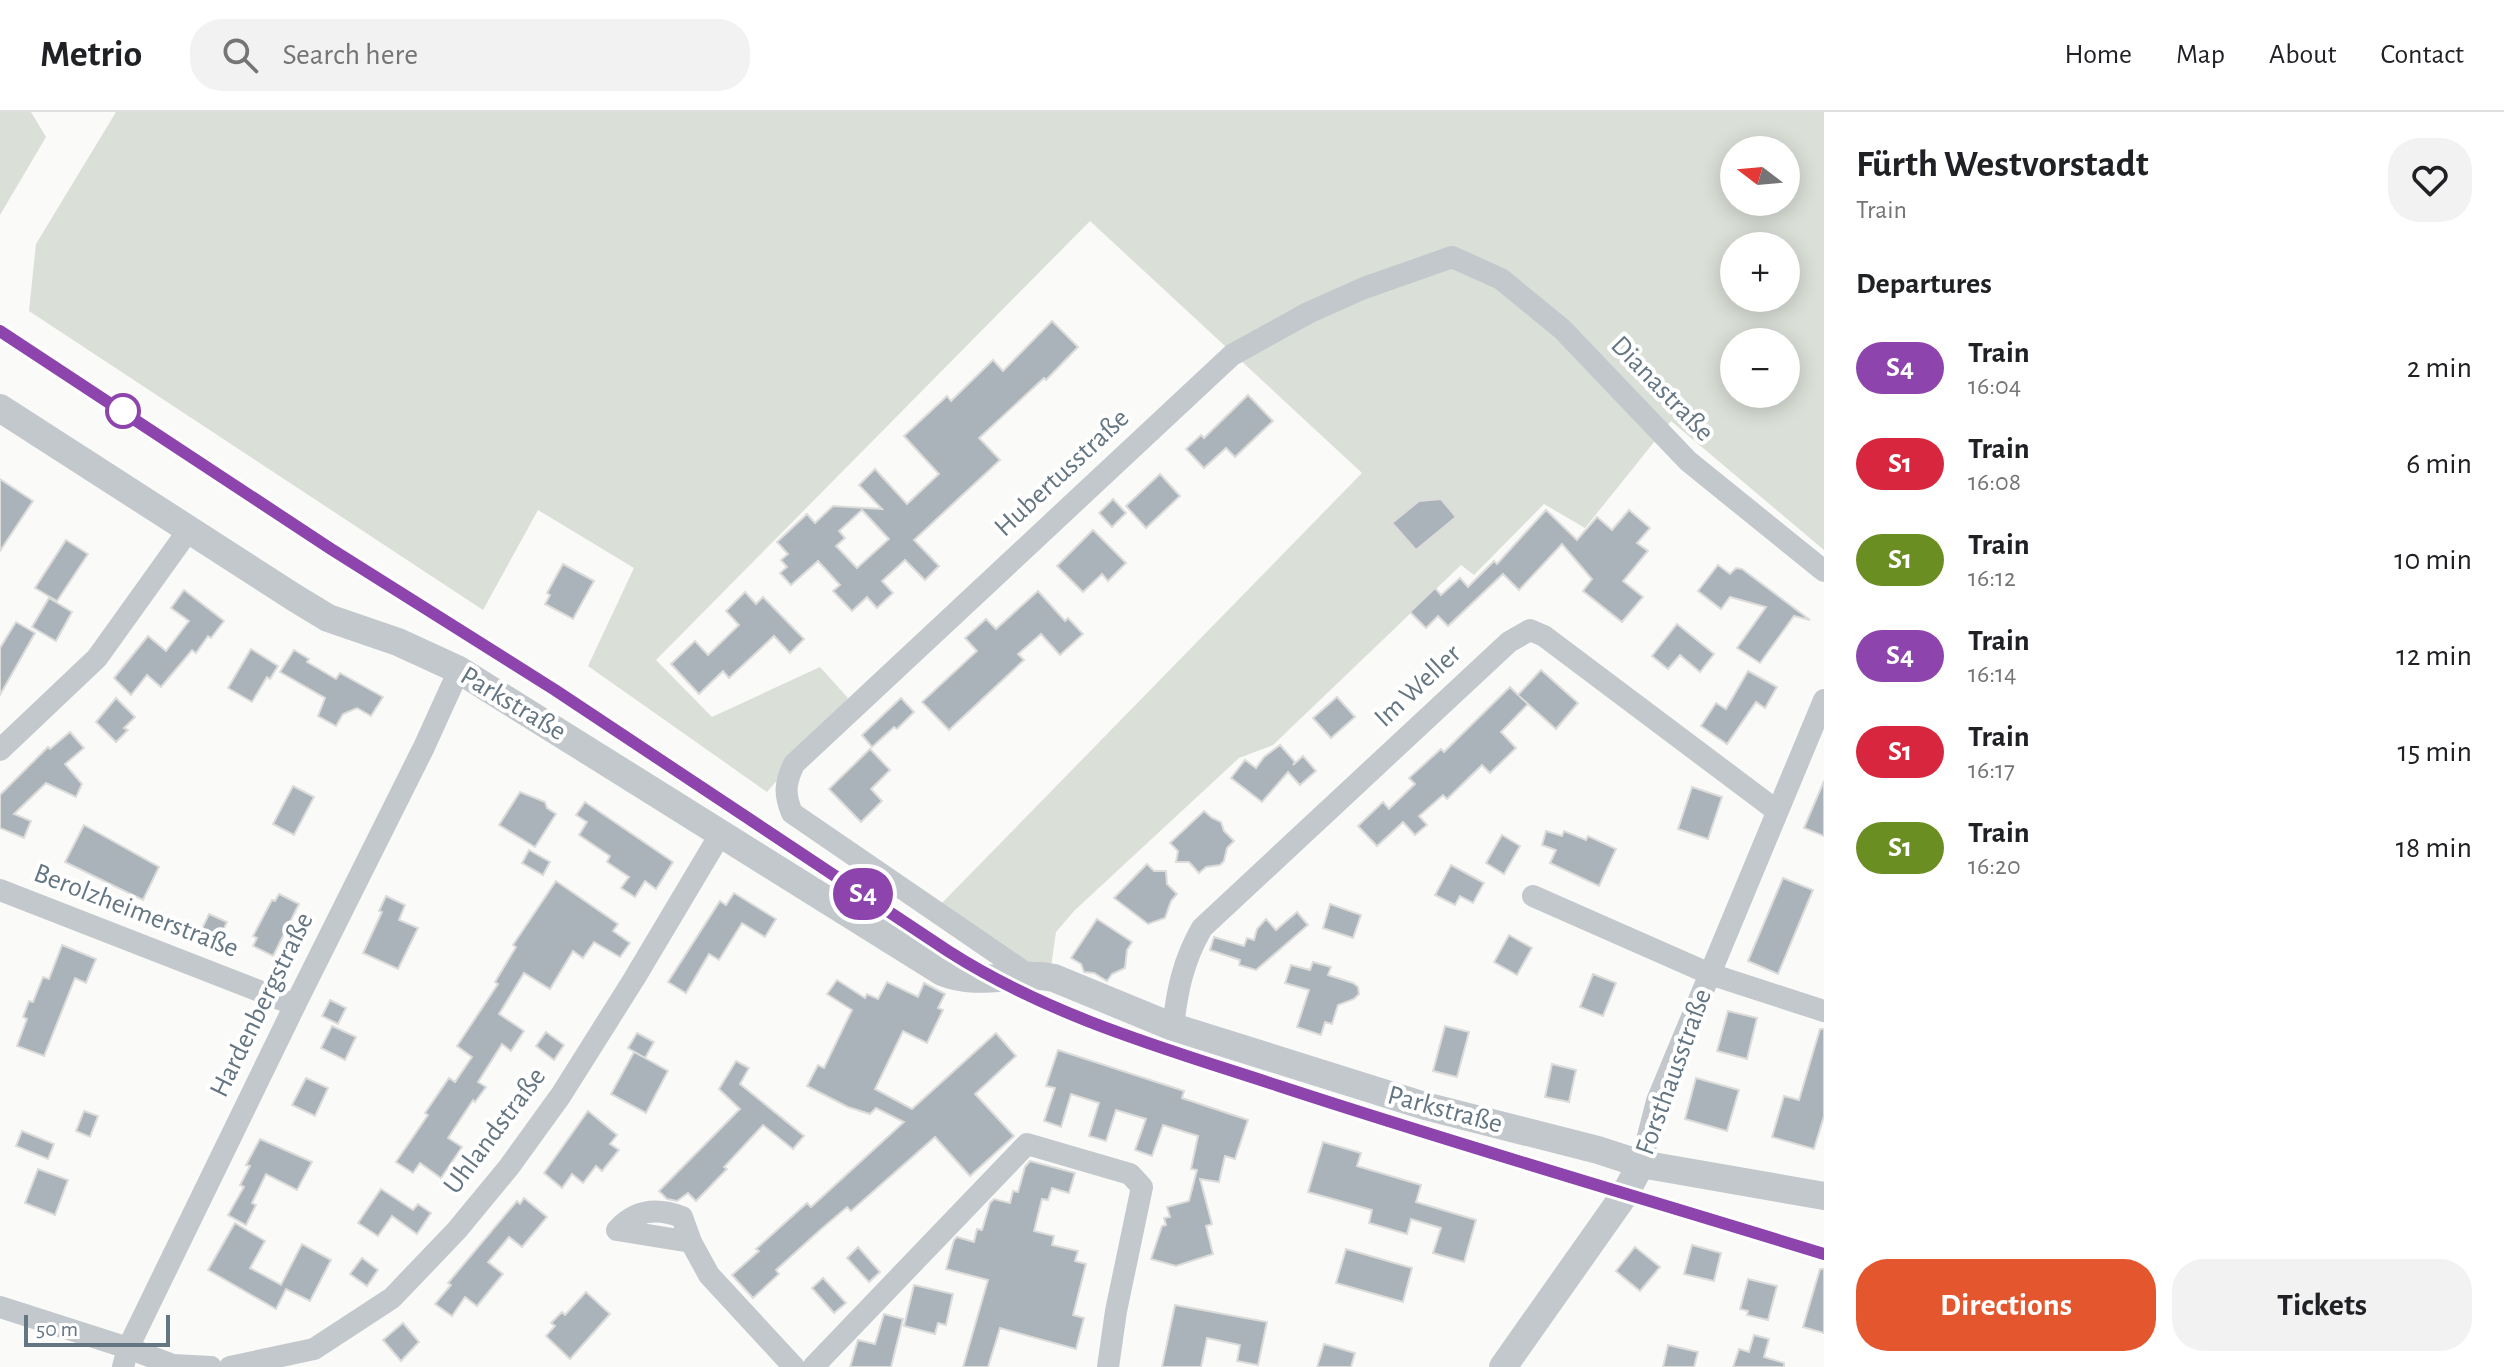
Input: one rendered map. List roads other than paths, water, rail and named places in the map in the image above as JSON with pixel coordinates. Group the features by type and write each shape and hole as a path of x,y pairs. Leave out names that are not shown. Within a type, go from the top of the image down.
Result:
{"street":[{"name":"Dianastraße","path":"1452,257 1501,279 1562,329 1688,461 1824,571"},
{"name":"Hubertusstraße","path":"792,813 785,798 786,781 794,764 1232,355 1308,313 1364,288 1452,257"},
{"name":"Parkstraße","path":"0,408 328,618 398,642 459,670 942,972 965,980 1030,976 1054,978 1173,1027 1425,1106 1641,1164 1824,1196"},
{"path":"0,750 97,658 188,531"},
{"name":"Im Weller","path":"1173,1027 1179,982 1189,950 1202,928 1509,642 1530,630 1544,636 1777,811"},
{"name":"Hardenbergstraße","path":"125,1358 459,670"},
{"name":"Forsthausstraße","path":"1503,1367 1625,1194 1641,1164 1657,1101 1824,700"},
{"name":"Parkstraße","path":"792,813 1030,976"},
{"name":"Uhlandstraße","path":"230,1367 314,1349 392,1298 457,1230 509,1167 561,1095 721,833"},
{"name":"Berolzheimerstraße","path":"0,890 295,1005"},
{"name":"Forsthausstraße","path":"1533,896 1710,974"},
{"path":"1710,974 1824,1011"},
{"path":"813,1367 1027,1144 1130,1174 1142,1187 1116,1311 1108,1367"},
{"path":"691,1242 709,1275 794,1367"},
{"path":"0,1307 125,1358 211,1367"}],"railway":[{"path":"0,331 331,549 535,677 987,975 1069,1014 1197,1060 1824,1254"}],"train":[{"name":"S4","path":"0,331 331,549 535,677 948,951 998,980 1091,1024 1386,1121 1824,1254"}]}
